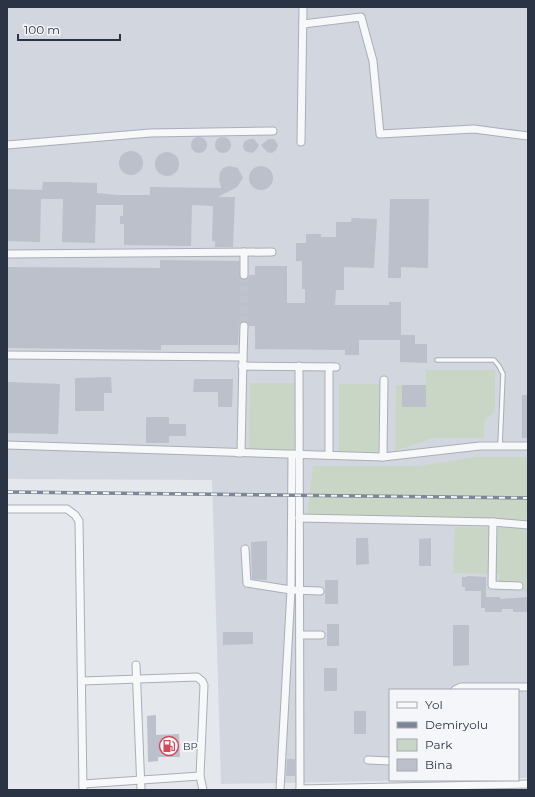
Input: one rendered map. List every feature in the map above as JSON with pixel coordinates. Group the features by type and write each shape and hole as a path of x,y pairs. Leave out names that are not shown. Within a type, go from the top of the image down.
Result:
{"street":[{"path":"301,142 303,7"},
{"path":"303,24 362,17 373,61 380,134 474,129 528,136"},
{"path":"7,145 150,133 273,131"},
{"path":"244,252 244,275"},
{"path":"7,254 272,252"},
{"path":"238,453 241,453 242,358 244,326"},
{"path":"7,355 242,358"},
{"path":"242,366 333,367 329,455"},
{"path":"280,790 291,590 299,366"},
{"path":"383,457 384,380"},
{"path":"7,446 383,457 480,446 528,446"},
{"path":"295,454 299,518 300,789 528,784"},
{"path":"7,509 67,509 73,512 78,518 80,525 83,787 140,780 200,776"},
{"path":"299,518 493,522 528,525"},
{"path":"493,522 492,585 519,586"},
{"path":"245,549 247,583 291,590 320,591"},
{"path":"300,635 321,635"},
{"path":"136,665 141,790"},
{"path":"82,681 197,677 202,681 204,685 200,776 203,790"},
{"path":"457,689 461,687 528,687"},
{"path":"368,760 389,761"}],"lane":[{"path":"437,360 494,360 499,366 503,374 500,446"}],"shaded area":[{"path":"7,7 528,7 528,778 519,778 519,689 389,689 389,781 221,784 212,480 7,479"}],"green space":[{"path":"426,370 495,370 495,412 484,421 484,438 433,438 395,451 396,385 402,385 402,407 425,407"},
{"path":"250,383 298,383 297,452 249,452"},
{"path":"339,384 379,384 378,453 339,452"},
{"path":"475,457 528,457 528,521 307,515 313,466 421,466"},
{"path":"455,527 528,528 528,593 522,590 517,584 499,584 499,574 453,573"}],"building":[{"path":"196,137 202,137 207,142 205,151 202,153 196,153 191,148 191,142"},
{"path":"220,137 226,137 231,142 229,151 226,153 220,153 215,148 215,142"},
{"path":"249,139 254,139 259,145 252,153 245,151 243,147 244,142"},
{"path":"269,139 274,139 278,145 276,150 272,153 267,152 261,145"},
{"path":"131,151 140,154 143,163 140,172 131,175 122,172 119,163 122,154"},
{"path":"167,152 176,155 179,164 176,173 167,176 158,173 155,164 158,155"},
{"path":"229,166 238,168 243,178 237,187 218,197 235,197 233,247 215,247 215,241 212,241 213,206 192,205 191,246 124,245 124,224 120,224 120,216 123,216 123,205 96,205 95,243 62,242 63,199 41,199 40,242 7,241 7,189 42,190 43,182 97,183 97,193 117,195 150,195 150,187 221,188 219,179 220,172 223,168"},
{"path":"261,166 269,170 273,178 269,186 261,190 253,186 249,178 253,170"},
{"path":"390,199 429,199 428,268 401,267 401,278 388,278"},
{"path":"352,218 377,219 374,268 344,267 344,290 336,290 335,305 389,305 389,302 401,302 401,335 415,335 415,344 427,344 427,363 400,362 400,340 359,340 359,355 345,355 345,350 255,349 255,326 249,326 247,322 244,321 239,325 238,345 161,345 161,350 7,348 7,267 160,268 160,260 239,261 240,277 244,280 248,278 249,275 255,275 255,266 287,266 287,303 305,303 305,289 302,289 302,261 296,261 296,243 306,243 306,234 321,234 321,237 336,237 336,222 351,222"},
{"path":"111,377 112,393 104,393 104,411 75,411 75,378"},
{"path":"194,379 233,379 232,407 218,407 218,392 193,392"},
{"path":"7,382 60,384 58,434 7,433"},
{"path":"402,385 426,385 426,407 402,407"},
{"path":"522,395 528,395 528,438 522,438"},
{"path":"146,417 169,417 169,424 186,424 186,436 169,436 169,443 146,443"},
{"path":"356,538 368,538 369,564 356,565"},
{"path":"431,538 431,566 419,566 419,539"},
{"path":"267,541 267,580 252,579 251,542"},
{"path":"462,577 486,577 486,597 500,597 500,599 528,597 528,612 513,612 513,609 502,609 502,612 485,612 485,608 481,608 481,591 465,591 465,587 462,587"},
{"path":"325,580 338,580 338,604 325,604"},
{"path":"327,624 339,624 339,646 327,646"},
{"path":"453,625 469,625 469,665 453,666"},
{"path":"223,632 253,632 253,644 223,645"},
{"path":"324,668 337,668 337,691 324,691"},
{"path":"354,711 366,711 366,734 354,734"},
{"path":"156,715 156,735 179,734 180,757 158,757 158,761 148,762 147,716"},
{"path":"287,759 295,759 295,776 286,776"}],"tunnel":[{"path":"244,275 244,326"}],"railway":[{"path":"7,492 528,498"}],"place":[{"name":"BP","path":"169,746"}]}
